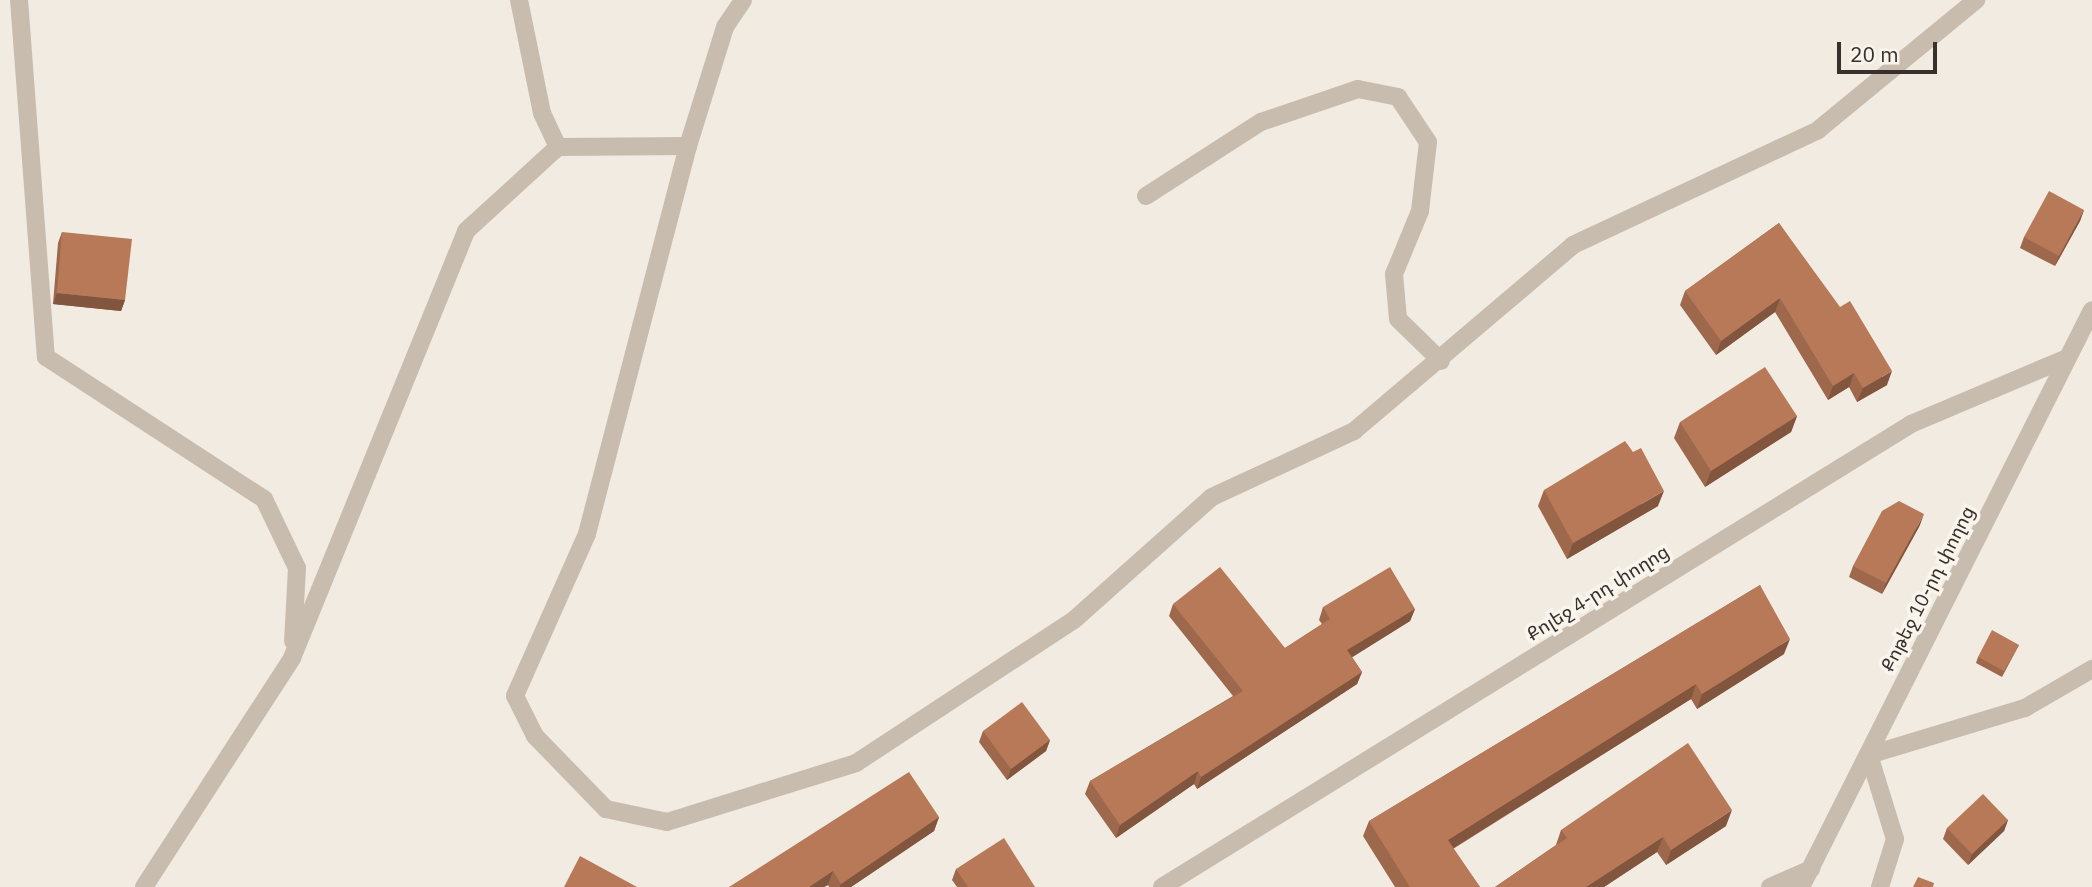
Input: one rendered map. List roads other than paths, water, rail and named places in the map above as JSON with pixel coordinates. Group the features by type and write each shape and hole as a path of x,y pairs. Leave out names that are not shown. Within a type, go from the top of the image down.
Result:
{"street":[{"path":"19,0 46,357 264,499 298,568 292,659"},
{"path":"519,0 542,114 558,147"},
{"path":"743,0 725,27 688,146 587,534 515,696 535,736 606,809 667,822 856,763 1075,618 1212,497 1354,431 1441,361 1573,245 1818,130 1976,0"},
{"path":"1146,196 1261,122 1358,89 1398,97 1428,142 1420,211 1394,274 1398,319 1441,361"},
{"path":"144,887 292,659 466,230 558,147 688,146"},
{"name":"Քոթեջ 10-րդ փողոց","path":"1801,887 2092,310"},
{"name":"Քոլեջ 4-րդ փողոց","path":"1162,887 1911,424 2067,358"},
{"path":"1880,887 1895,839 1869,755 2025,708 2092,669"},
{"path":"1770,887 1811,869"}]}
